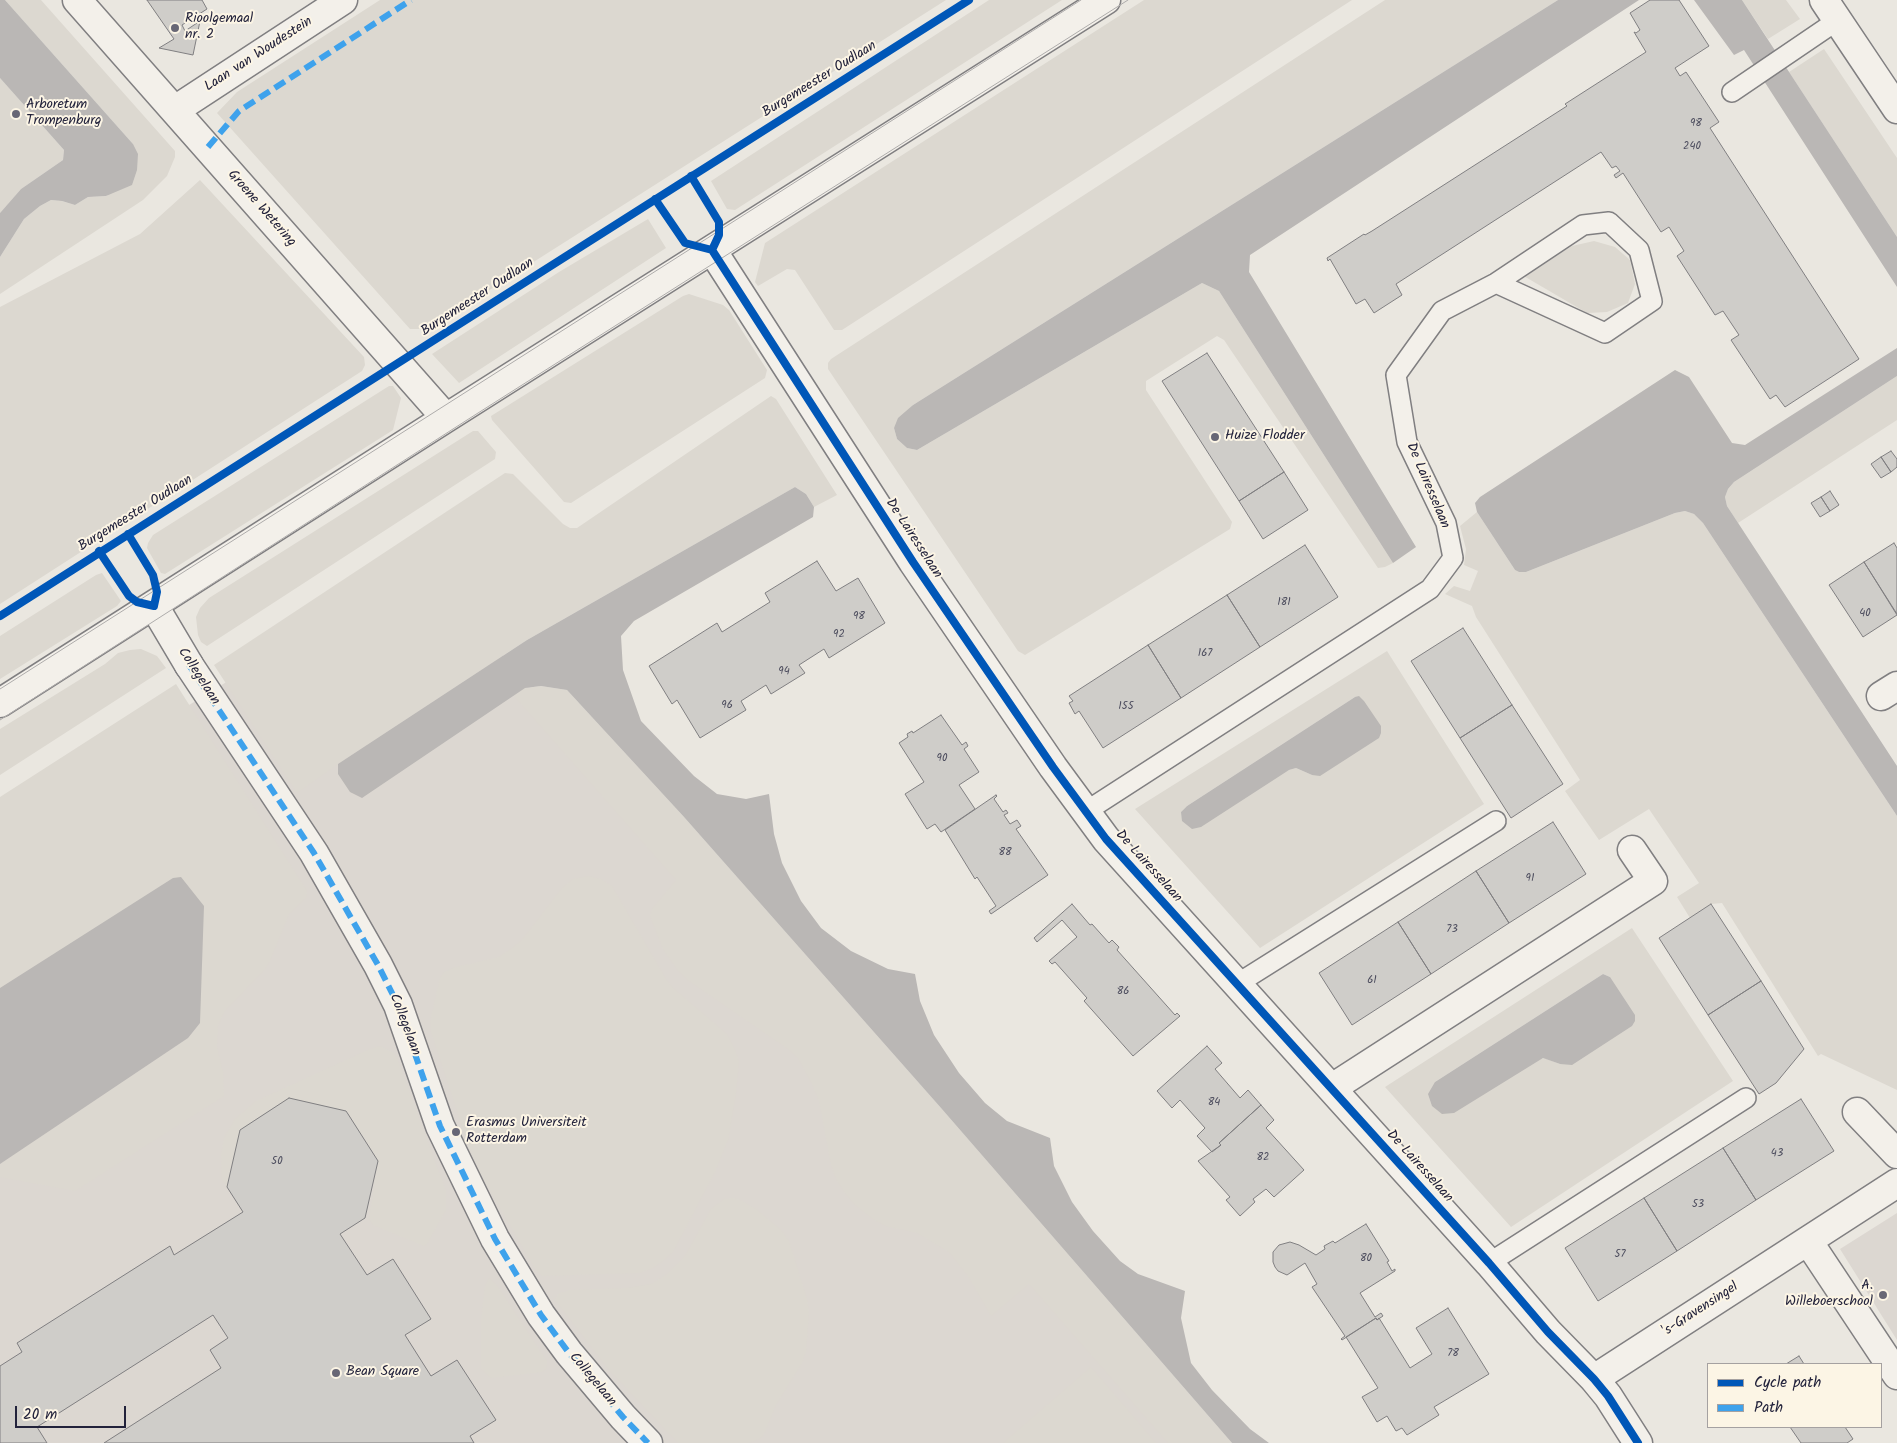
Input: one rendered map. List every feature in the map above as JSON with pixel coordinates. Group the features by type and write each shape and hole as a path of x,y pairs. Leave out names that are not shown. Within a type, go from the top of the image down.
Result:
{"street":[{"name":"Groene Wetering","path":"76,0 446,418"},
{"name":"Laan van Woudestein","path":"175,110 343,0"},
{"path":"0,703 1106,0"},
{"path":"1831,10 1897,108"},
{"name":"De Lairesselaan","path":"712,250 912,562 1053,767 1106,840 1332,1088 1489,1263 1548,1332 1594,1380 1608,1396 1638,1443"},
{"name":"Collegelaan","path":"154,606 189,665 314,853 378,965 398,1005 440,1126 495,1239 541,1315 569,1353 623,1417 648,1443"},
{"path":"1332,1088 1653,881 1632,850"},
{"path":"1857,1112 1897,1154"},
{"name":"'s-Gravensingel","path":"1594,1380 1897,1183"},
{"path":"1808,1241 1897,1375"}],"lane":[{"path":"1732,92 1786,55 1831,10"},
{"name":"De Lairesselaan","path":"1085,812 1430,589 1453,558 1446,523 1407,442 1396,375 1442,312 1496,283 1583,225 1609,222 1638,250 1652,301 1605,333 1496,283"},
{"path":"1237,984 1496,821"},
{"path":"1489,1263 1746,1098"}],"shaded area":[{"path":"0,0 5,0 133,144 138,154 137,170 132,185 106,196 88,197 75,205 51,200 40,206 24,219 0,257 0,213 21,189 63,160 64,150 0,78"},
{"path":"5,0 41,0 175,151 175,157 167,176 143,200 0,294 0,257 24,219 51,200 75,205 88,197 107,196 133,144"},
{"path":"380,0 946,0 428,329 410,329 217,113 237,92"},
{"path":"989,0 1062,0 735,210 727,209 711,181"},
{"path":"1144,0 1352,0 842,330 834,330 795,270 787,269 758,286 755,282 765,243"},
{"path":"1385,0 1558,0 913,405 894,428 897,439 907,448 917,450 1202,283 1219,291 1393,563 1378,568 1224,340 1217,336 1146,381 1146,390 1232,522 1230,529 1025,655 1018,651 828,369 828,363 831,359"},
{"path":"1558,0 1639,0 1250,255 1249,272 1416,547 1393,563 1219,291 1202,283 917,450 907,448 897,439 894,428 898,418 913,405"},
{"path":"1694,0 1742,0 1897,237 1897,287 1744,50 1734,55"},
{"path":"1742,0 1786,0 1800,19 1768,39"},
{"path":"1824,49 1897,158 1897,237 1789,72"},
{"name":"Arboretum Trompenburg","path":"0,78 64,150 63,160 21,189 0,213"},
{"path":"200,180 364,357 365,365 362,371 0,604 0,307 140,234"},
{"path":"648,219 666,248 459,383 432,354 559,272"},
{"path":"1594,241 1615,247 1630,260 1635,284 1628,303 1607,312 1587,313 1522,275 1572,246"},
{"path":"689,294 723,305 729,310 767,370 765,378 571,503 564,502 492,420 491,416"},
{"path":"1897,348 1897,376 1734,482 1728,489 1725,497 1727,506 1897,766 1897,816 1703,523 1694,514 1685,511 1675,513 1526,572 1519,572 1515,570 1477,512 1475,503 1480,497 1675,370 1689,377 1732,443 1745,445"},
{"path":"1897,376 1897,420 1738,523 1727,506 1725,497 1728,489 1734,482"},
{"path":"389,386 393,386 401,398 393,430 165,574 161,573 147,548 153,535"},
{"path":"771,396 776,399 837,495 814,507 806,494 795,487 527,640 297,793 214,665 505,473 513,474 563,524 570,528 577,528"},
{"path":"473,431 478,431 496,452 495,459 207,646 201,642 198,635 196,617 200,608 209,598"},
{"path":"795,487 806,494 814,507 813,517 634,621 621,636 623,670 641,721 694,776 717,794 746,799 769,794 774,834 782,863 801,901 821,928 851,951 888,969 915,974 920,1001 934,1035 959,1073 985,1103 1007,1121 1050,1138 1054,1166 1072,1202 1093,1231 1120,1261 1138,1274 1185,1291 1181,1318 1191,1363 1212,1390 1250,1429 1269,1443 1232,1443 941,1108 684,817 567,690 541,686 525,688 362,798 350,792 338,774 338,764 527,640"},
{"path":"1685,511 1694,514 1703,523 1897,816 1897,1090 1821,1054 1818,1056 1722,903 1711,904 1690,918 1677,897 1699,883 1649,809 1599,840 1565,791 1580,780 1476,617 1472,606 1445,594 1454,586 1470,591 1478,571 1464,565 1466,549 1460,526 1477,512 1515,570 1526,572 1675,513"},
{"name":"Erasmus Universiteit Rotterdam","path":"422,561 1179,1443 0,1443 0,822"},
{"path":"102,573 121,601 117,606 0,679 0,636"},
{"path":"141,649 157,656 166,668 0,775 0,729 105,664 118,653"},
{"path":"1387,651 1484,804 1260,948 1135,809","holes":["1355,697 1312,775 1296,768 1181,812 1187,806"]},
{"path":"176,684 307,891 306,898 289,914 265,969 224,1012 218,1026 217,1047 223,1072 224,1096 75,1191 0,1177 0,1164 188,1038 200,1023 43,961 0,988 0,797"},
{"path":"541,686 567,690 684,817 941,1108 1232,1443 1168,1443 1029,1284 991,1316 968,1276 949,1252 917,1233 886,1226 855,1205 836,1179 831,1165 819,1101 798,1058 788,1049 689,981 678,971 663,949 650,916 652,909 676,880 514,696 525,688"},
{"path":"1359,696 1381,726 1379,738 1320,776 1312,775 1296,768 1289,770 1201,827 1192,829 1182,821 1181,812 1187,806"},
{"path":"588,876 601,879 612,886 666,979 673,988 727,1034 739,1063 736,1093 728,1140 716,1170 673,1252 653,1268 639,1273 542,1276 535,1269 479,1172 469,1148 431,1032 430,1022 440,978 444,972 499,957 522,940 562,888 573,879"},
{"path":"181,877 204,906 200,1023 188,1038 0,1164 0,988 173,878"},
{"path":"1632,928 1733,1081 1511,1227 1385,1087","holes":["1603,974 1610,977 1560,1064 1544,1058 1435,1082"]},
{"path":"1603,974 1610,977 1635,1015 1635,1021 1632,1026 1572,1065 1560,1064 1543,1058 1454,1113 1442,1114 1432,1106 1428,1094 1435,1082"},
{"path":"380,1046 394,1053 398,1060 446,1191 446,1210 427,1244 424,1246 373,1225 369,1219 378,1161 346,1111 289,1098 240,1130 227,1187 222,1179 221,1155 224,1138 235,1119 256,1101"},
{"path":"724,1199 740,1200 756,1209 781,1230 789,1241 807,1299 809,1313 806,1352 802,1363 776,1405 764,1435 759,1439 749,1443 678,1443 609,1370 555,1300 558,1294 569,1290 627,1288 651,1284 667,1274 685,1256 711,1209"},
{"name":"A. Willeboerschool","path":"1897,1213 1897,1340 1840,1249"},
{"path":"489,1278 496,1284 547,1361 546,1369 542,1372 491,1378 481,1369 481,1320 485,1286"},
{"path":"1091,1367 1156,1443 1003,1443"}],"building":[{"name":"Rioolgemaal nr. 2","path":"147,0 202,0 207,9 182,25 185,31 200,21 193,55 159,48 174,39"},
{"path":"1650,0 1679,0 1709,46 1675,68 1680,76 1686,72 1719,122 1710,128 1859,359 1785,407 1776,395 1770,399 1731,340 1739,335 1723,311 1715,315 1677,256 1684,251 1669,227 1661,232 1623,173 1616,178 1614,175 1620,171 1616,166 1612,168 1601,152 1396,284 1402,295 1374,313 1365,299 1356,304 1330,259 1328,261 1327,258 1567,106 1565,104 1646,52 1634,32 1636,33 1640,30 1630,13"},
{"path":"1207,353 1284,472 1239,501 1162,381"},
{"path":"1891,451 1897,459 1897,467 1891,472 1881,457"},
{"path":"1881,457 1891,472 1881,478 1871,464"},
{"path":"1284,472 1308,510 1263,539 1239,501"},
{"path":"1830,491 1839,505 1830,511 1821,497"},
{"path":"1821,497 1830,511 1820,517 1811,503"},
{"path":"1894,543 1897,548 1897,614 1864,562"},
{"path":"1305,545 1338,597 1260,647 1227,595"},
{"path":"817,561 836,591 858,578 885,623 829,658 824,649 799,665 805,673 771,694 766,685 741,701 746,710 700,738 677,700 672,704 649,666 717,623 722,632 770,602 765,593"},
{"path":"1864,562 1897,615 1863,637 1829,585"},
{"path":"1227,595 1260,647 1181,698 1148,645"},
{"path":"1463,628 1512,705 1460,738 1411,661"},
{"path":"1148,645 1181,698 1103,748 1079,711 1075,714 1069,703 1073,701 1069,696"},
{"path":"1512,705 1563,784 1511,818 1460,738"},
{"path":"941,715 962,745 966,742 968,746 964,749 979,772 959,785 975,809 941,832 935,824 927,829 905,794 924,782 899,743 908,737 907,734 912,731 913,733"},
{"path":"996,795 994,799 1003,812 1006,810 1008,813 1004,815 1010,824 1017,820 1021,826 1016,829 1048,875 991,914 989,911 996,906 977,877 975,879 945,830"},
{"path":"1553,822 1586,874 1509,923 1476,871"},
{"path":"1476,871 1509,923 1431,974 1398,922"},
{"path":"1072,904 1109,943 1112,940 1119,947 1117,950 1175,1015 1177,1013 1180,1016 1133,1056 1084,1001 1087,998 1055,962 1052,964 1049,961 1077,937 1062,920 1037,942 1034,938"},
{"path":"1711,904 1761,981 1708,1015 1659,938"},
{"path":"1398,922 1431,974 1352,1025 1319,973"},
{"path":"1761,981 1804,1049 1776,1083 1759,1094 1708,1015"},
{"path":"1207,1046 1222,1063 1215,1069 1240,1098 1248,1090 1261,1105 1219,1143 1221,1145 1212,1152 1197,1136 1205,1128 1180,1100 1172,1108 1157,1091"},
{"path":"289,1098 346,1111 348,1114 378,1161 365,1218 340,1234 367,1275 393,1259 431,1319 405,1335 431,1376 457,1360 496,1420 470,1436 474,1443 104,1443 221,1368 210,1350 228,1338 213,1315 37,1427 47,1443 0,1443 0,1366 22,1352 17,1343 170,1246 174,1255 243,1212 227,1187 240,1130"},
{"path":"1801,1099 1834,1151 1756,1200 1723,1148"},
{"path":"1261,1105 1274,1120 1266,1128 1304,1170 1274,1197 1266,1189 1253,1199 1255,1202 1240,1216 1226,1200 1230,1197 1198,1161 1221,1145 1219,1143"},
{"path":"1723,1148 1756,1200 1677,1251 1644,1198"},
{"path":"1644,1198 1677,1251 1598,1301 1565,1248"},
{"path":"1366,1224 1389,1261 1387,1262 1392,1271 1395,1269 1395,1271 1360,1293 1375,1317 1381,1313 1383,1316 1377,1320 1376,1318 1342,1340 1345,1336 1312,1287 1317,1284 1305,1263 1287,1275 1278,1271 1275,1267 1273,1252 1279,1245 1290,1242 1316,1255 1325,1249 1324,1246 1333,1241 1335,1243"},
{"path":"1448,1308 1489,1374 1434,1407 1439,1415 1407,1435 1402,1428 1396,1431 1387,1416 1377,1422 1362,1397 1378,1388 1346,1337 1379,1318 1410,1368 1432,1354 1416,1328"},
{"path":"1799,1356 1803,1363 1788,1363"},
{"path":"1791,1428 1846,1428 1853,1439 1847,1443 1801,1443"}],"tram line":[{"path":"0,689 1081,0"},
{"path":"0,720 467,420 1128,0"}],"marked path":[{"path":"208,147 239,111 411,0"},
{"path":"189,665 314,853 378,965 398,1005 440,1126 495,1239 541,1315 569,1353 623,1417 648,1443"}],"cycle path":[{"name":"Burgemeester Oudlaan","path":"0,616 969,0"},
{"path":"691,176 719,222 719,235 712,250"},
{"path":"655,199 685,243 712,250 913,562 1053,767 1106,839 1489,1263 1548,1332 1594,1379 1608,1396 1638,1443"},
{"name":"Burgemeester Oudlaan","path":"99,551 129,596 137,602 154,606 157,592 153,575 128,534"}],"place":[{"name":"Rioolgemaal nr. 2","path":"175,28"},
{"name":"Arboretum Trompenburg","path":"16,114"},
{"name":"Huize Flodder","path":"1215,437"},
{"name":"Erasmus Universiteit Rotterdam","path":"456,1132"},
{"name":"A. Willeboerschool","path":"1883,1295"},
{"name":"Bean Square","path":"336,1373"}]}
